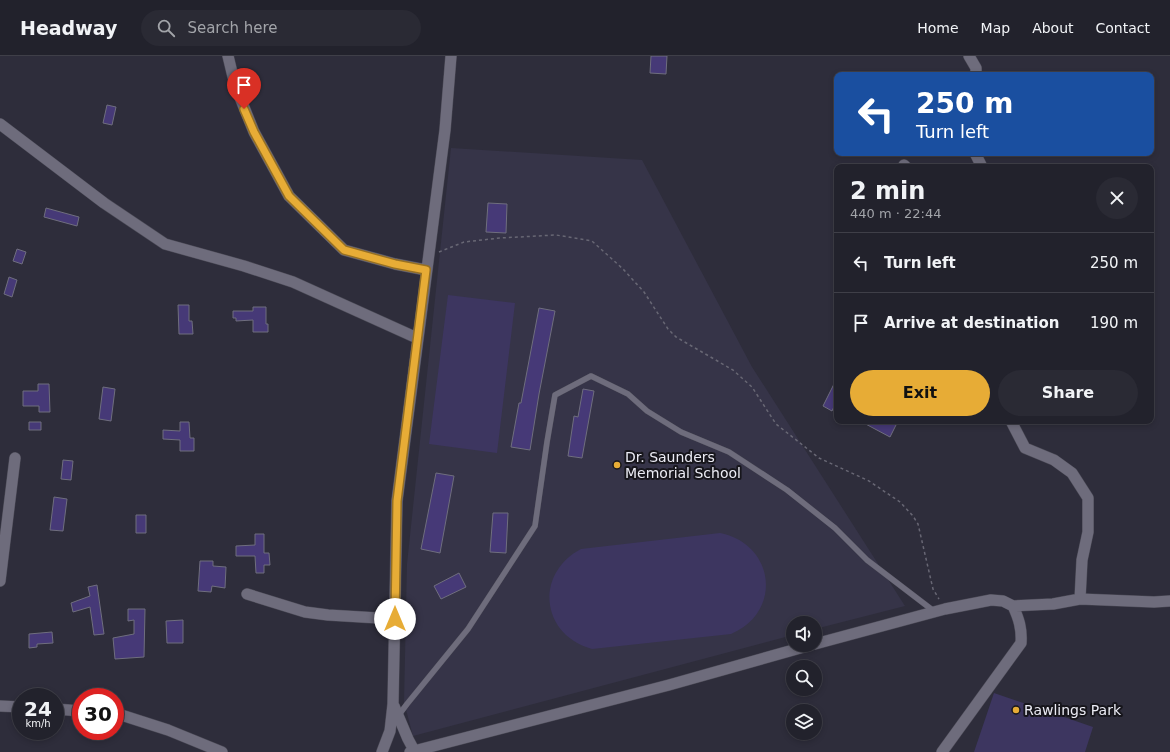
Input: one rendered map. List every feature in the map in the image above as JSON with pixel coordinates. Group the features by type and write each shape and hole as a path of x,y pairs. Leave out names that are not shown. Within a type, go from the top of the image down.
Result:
{"street":[{"path":"228,56 235,86 254,132 289,196 344,250 395,264 426,270"},
{"path":"382,752 390,731 393,704 397,501 444,130 451,56"},
{"path":"969,56 976,68 976,72"},
{"path":"0,124 104,202 165,244 244,266 293,282 417,338"},
{"path":"1013,424 1025,448 1054,460 1072,473 1088,498 1088,532 1082,560 1080,599"},
{"path":"0,581 16,458"},
{"path":"247,594 305,612 328,615 395,619"},
{"path":"822,642 940,611 991,600 1002,601 1014,606 1053,604 1080,599 1154,602 1170,601"},
{"path":"942,752 1021,643 1022,630 1014,606"},
{"path":"393,704 412,752 646,691 786,652"},
{"path":"0,706 12,707"},
{"path":"124,716 168,730 222,752"}],"lane":[{"path":"398,717 468,629 535,526 555,395 591,376 628,394 647,411 681,432 729,452 787,490 835,528 867,560 940,611"}],"path":[{"path":"428,257 464,242 500,238 556,235 592,241 623,269 644,292 668,329 676,337 733,370 752,387 776,424 819,458 869,481 900,502 918,524 933,589 940,611"}],"shaded area":[{"name":"Dr. Saunders Memorial School","path":"451,148 642,160 752,367 905,606 822,627 822,616 786,616 786,637 413,736 404,702 407,564"},
{"path":"448,295 515,303 497,453 429,444"},
{"path":"720,533 738,540 752,550 761,564 766,579 765,595 759,610 748,624 731,634 592,649 575,642 562,631 554,618 550,603 550,588 556,573 566,560 581,549"},
{"name":"Rawlings Park","path":"994,693 1093,727 1085,752 974,752"}],"building":[{"path":"651,56 667,56 666,74 650,73"},
{"path":"107,105 116,107 112,125 103,123"},
{"path":"488,203 507,204 506,233 486,232"},
{"path":"46,208 79,217 77,226 44,217"},
{"path":"17,249 26,252 22,264 13,261"},
{"path":"9,277 17,280 12,297 4,294"},
{"path":"178,305 189,305 189,321 192,321 193,334 179,334"},
{"path":"253,307 266,307 266,324 268,324 268,332 253,332 253,320 236,321 236,318 233,318 233,311 253,311"},
{"path":"539,308 555,311 530,450 511,447"},
{"path":"38,384 49,384 50,412 39,412 39,406 23,406 23,391 38,391"},
{"path":"834,384 834,407 832,411 823,406"},
{"path":"103,387 115,389 111,421 99,419"},
{"path":"583,389 594,391 582,458 568,456 574,416 578,417"},
{"path":"29,422 41,422 41,430 29,430"},
{"path":"180,422 189,422 190,438 194,438 194,451 180,451 180,440 163,439 163,430 180,431"},
{"path":"866,424 896,424 890,437"},
{"path":"63,460 73,461 71,480 61,479"},
{"path":"436,473 454,476 440,553 421,549"},
{"path":"54,497 67,499 63,531 50,530"},
{"path":"493,513 508,513 506,553 490,552"},
{"path":"136,515 146,515 146,533 136,533"},
{"path":"255,534 264,534 264,553 269,553 270,565 264,565 264,573 256,573 255,556 236,556 236,546 255,545"},
{"path":"200,561 213,561 213,566 226,567 225,588 212,586 211,592 198,591"},
{"path":"459,573 466,587 441,599 434,586"},
{"path":"97,585 104,634 94,635 90,607 73,612 71,603 90,596 88,587"},
{"path":"128,609 145,609 144,657 115,659 113,638 134,634 134,620 128,621"},
{"path":"183,620 183,643 167,643 166,621"},
{"path":"52,632 53,643 37,644 37,647 29,648 29,634"}],"place":[{"name":"Dr. Saunders Memorial School","path":"617,465"},
{"name":"Rawlings Park","path":"1016,710"}],"route":[{"path":"244,109 254,132 289,196 344,250 395,264 426,270 397,501 395,619"}]}
